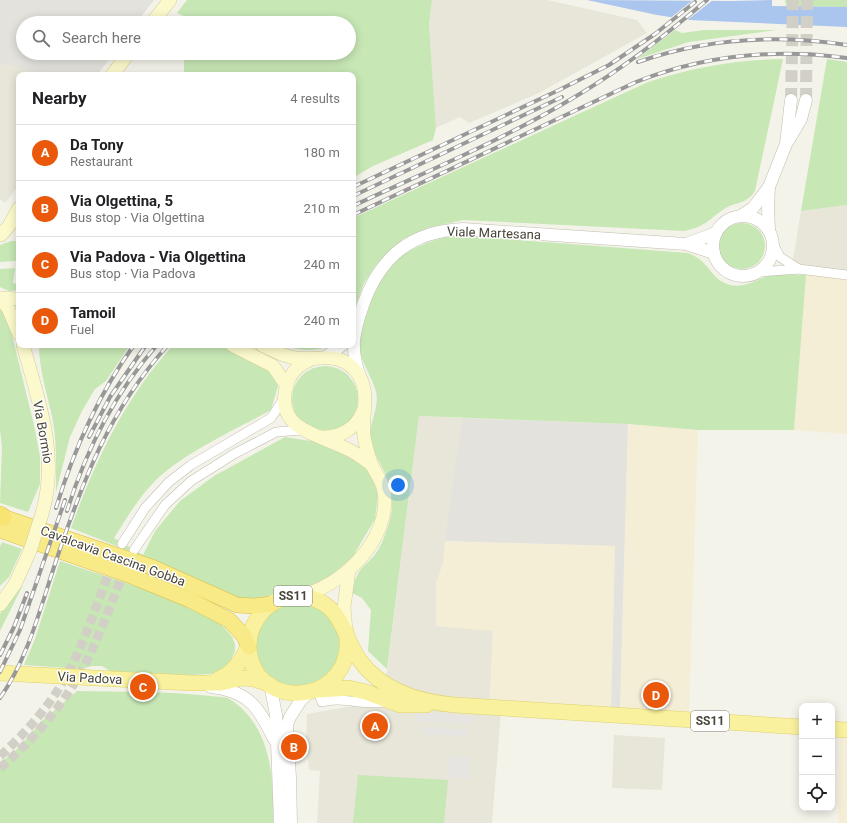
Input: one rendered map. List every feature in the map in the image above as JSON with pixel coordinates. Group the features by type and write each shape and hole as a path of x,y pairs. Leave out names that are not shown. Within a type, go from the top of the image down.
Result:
{"highway":[{"name":"Cavalcavia Cascina Gobba","path":"1,520 152,567 237,605 254,606 272,604"},
{"name":"Cavalcavia Cascina Gobba","path":"1,520 186,598 226,618 244,636 249,644"}],"main road":[{"path":"157,16 170,0"},
{"path":"114,72 124,60"},
{"path":"0,236 9,226 16,213"},
{"path":"0,236 16,234"},
{"path":"0,298 16,300"},
{"path":"0,298 8,308 16,327"},
{"name":"Via Bormio","path":"0,605 15,584 30,551 49,487 50,464 45,430 24,348"},
{"path":"32,348 32,379"},
{"path":"238,348 273,366 286,392 288,414 302,430 348,449 372,465"},
{"path":"269,348 292,358 321,358 346,363 355,369 361,378 365,391 364,434 372,465 384,488 384,515 375,536 349,570 330,584 314,592 298,596"},
{"path":"286,392 296,369 304,363 321,358"},
{"path":"318,437 333,437 347,431 358,421 364,407"},
{"path":"346,631 344,607 349,570"},
{"name":"SS11","path":"447,705 420,700 392,688 379,679 361,662 351,647 346,631 336,613 325,604 312,598 298,596 284,598 272,604 258,617 252,628 249,644 251,659 256,670 270,684 280,690 292,693 317,695 349,688 404,705 447,705 799,727"},
{"name":"SS11","path":"317,695 341,670 346,655 346,631"},
{"name":"Via Padova","path":"198,683 221,678 231,671 249,644"},
{"name":"Via Padova","path":"0,673 198,683 221,683 242,678 254,679 270,684"},
{"path":"835,729 847,730"}],"street":[{"path":"791,100 786,144 770,187 768,208 769,229 774,245 782,259 799,269"},
{"path":"786,144 798,127 806,100"},
{"path":"770,187 753,208 742,215 729,218 719,227 713,243 714,253 721,267 734,275 745,276 760,272 799,269 847,275"},
{"path":"742,215 758,219 769,229"},
{"name":"Viale Martesana","path":"356,323 370,285 379,271 400,249 429,234 462,229 686,244 714,253"},
{"name":"Viale Martesana","path":"686,244 716,233"},
{"path":"760,272 770,260 774,245"},
{"path":"321,358 337,348"},
{"name":"Viale Martesana","path":"355,348 356,364 361,378"},
{"path":"122,544 145,508 169,482 187,467 271,418 286,392"},
{"path":"134,550 165,505 191,481 239,451 276,432 302,430"},
{"path":"198,683 232,691 248,699 262,714 276,745"},
{"path":"270,684 276,709 276,745 280,779 280,823"},
{"path":"291,823 287,725 290,717 301,700 317,695"}],"shaded area":[{"path":"0,0 154,0 141,16 16,16 16,60 109,60 99,72 35,72 0,63"},
{"path":"432,0 547,0 637,20 647,33 539,93 469,123 460,117 436,128 429,25"},
{"path":"0,63 35,72 16,72 16,189 5,203 0,199"},
{"path":"847,202 847,275 792,266 801,211 846,205"},
{"path":"806,270 847,275 847,434 794,430"},
{"path":"419,416 462,418 443,564 436,583 436,626 493,630 490,701 426,697 386,680"},
{"path":"462,418 628,424 620,708 611,708 615,546 445,541"},
{"path":"628,424 698,430 689,720 620,715"},
{"path":"445,541 615,546 611,708 490,701 493,631 436,626 436,583 443,564"},
{"path":"380,701 501,712 492,823 317,823 320,771 309,770 306,739 307,714"},
{"path":"417,712 475,717 475,724 416,721"},
{"path":"423,727 469,730 469,737 423,734"},
{"path":"840,733 847,734 847,823 838,823"},
{"path":"614,735 665,738 662,790 612,788"},
{"path":"450,756 470,758 468,780 447,777"}],"green space":[{"path":"187,0 432,0 429,25 436,128 433,140 373,166 356,176 356,72 184,72 184,60 356,60 356,16 184,16 177,13"},
{"path":"785,0 847,0 847,7 786,6"},
{"path":"675,30 682,33 704,30 776,30 689,42 637,59"},
{"path":"783,59 755,191 745,201 724,209 702,225 684,231 463,220 427,228 403,239 376,265 364,283 356,305 356,217 648,82 698,68"},
{"path":"827,59 847,62 847,205 801,211"},
{"path":"742,223 755,227 761,233 765,246 761,259 755,265 742,269 729,265 723,259 719,246 723,233 729,227"},
{"path":"454,235 688,253 700,259 721,281 734,286 751,283 772,275 806,275 794,430 698,430 628,424 419,416 387,669 368,651 371,610 362,598 352,593 355,580 359,572 379,549 392,512 391,492 388,481 371,442 370,436 377,398 374,386 360,353 359,338 364,320 374,295 389,269 398,259 421,245"},
{"path":"11,241 16,241 16,261 0,262 0,245"},
{"path":"15,268 13,283 16,284 16,290 9,291 0,287 0,269"},
{"path":"0,308 8,319 34,425 40,456 40,484 28,512 0,503 2,447 0,430"},
{"path":"39,348 128,348 106,381 95,389 82,411 70,437 56,492 56,456 53,421 39,355"},
{"path":"171,348 226,348 267,368 278,386 271,410 195,451 167,470 155,481 143,494 114,538 143,555 155,531 180,501 214,476 285,437 324,443 362,461 372,475 378,496 375,519 352,558 330,576 308,587 285,590 259,600 237,599 162,564 71,528 101,454 113,431 140,387"},
{"path":"291,348 322,348 313,350"},
{"path":"319,366 331,366 343,371 353,381 358,393 356,412 343,427 331,432 319,432 307,427 297,417 292,405 292,393 297,381 307,371"},
{"path":"2,542 22,549 9,577 0,586 0,546"},
{"path":"60,561 174,599 221,624 232,637 235,644 235,651 231,660 223,669 211,674 174,676 110,671 102,666 92,666 82,669 24,665 35,639"},
{"path":"23,585 0,631 0,614"},
{"path":"298,603 306,604 321,610 333,622 339,637 339,653 333,668 321,680 306,686 298,687 290,686 275,680 263,668 257,653 256,645 257,637 263,622 275,610 290,604"},
{"path":"77,691 177,693 229,699 245,711 263,739 271,772 273,789 273,823 0,823 0,763 18,748 43,720"},
{"path":"358,775 448,780 444,823 353,823"}],"water":[{"path":"587,0 772,0 772,6 847,7 847,27 689,20 657,15"}],"pier":[{"path":"693,0 713,0 686,21 669,19"}],"tunnel":[{"path":"791,100 793,0"},
{"path":"806,100 807,0"},
{"path":"0,756 31,725 58,690 83,641 112,565"},
{"path":"0,768 46,723 74,684 94,646 125,569"}],"railway":[{"path":"356,205 520,128 573,98 642,52 707,0"},
{"path":"356,186 609,65 655,34 695,2"},
{"path":"638,62 690,48 741,40 794,40 847,45"},
{"path":"356,214 636,82 662,73 688,65 740,56 793,54 847,58"},
{"path":"356,195 562,97"},
{"path":"56,508 63,486 88,423 109,383 132,348"},
{"path":"89,437 110,397 144,348"},
{"path":"67,511 83,466 103,424 127,383 155,348"},
{"path":"0,698 10,683 26,650 87,475 113,422 129,396 147,370 165,348"},
{"path":"0,672 20,630 65,500"},
{"path":"0,655 14,627 27,593"}],"place":[{"name":"Via Padova - Via Olgettina","path":"143,687"},
{"name":"Tamoil","path":"656,695"},
{"name":"Da Tony","path":"375,726"},
{"name":"Via Olgettina, 5","path":"294,747"}]}
